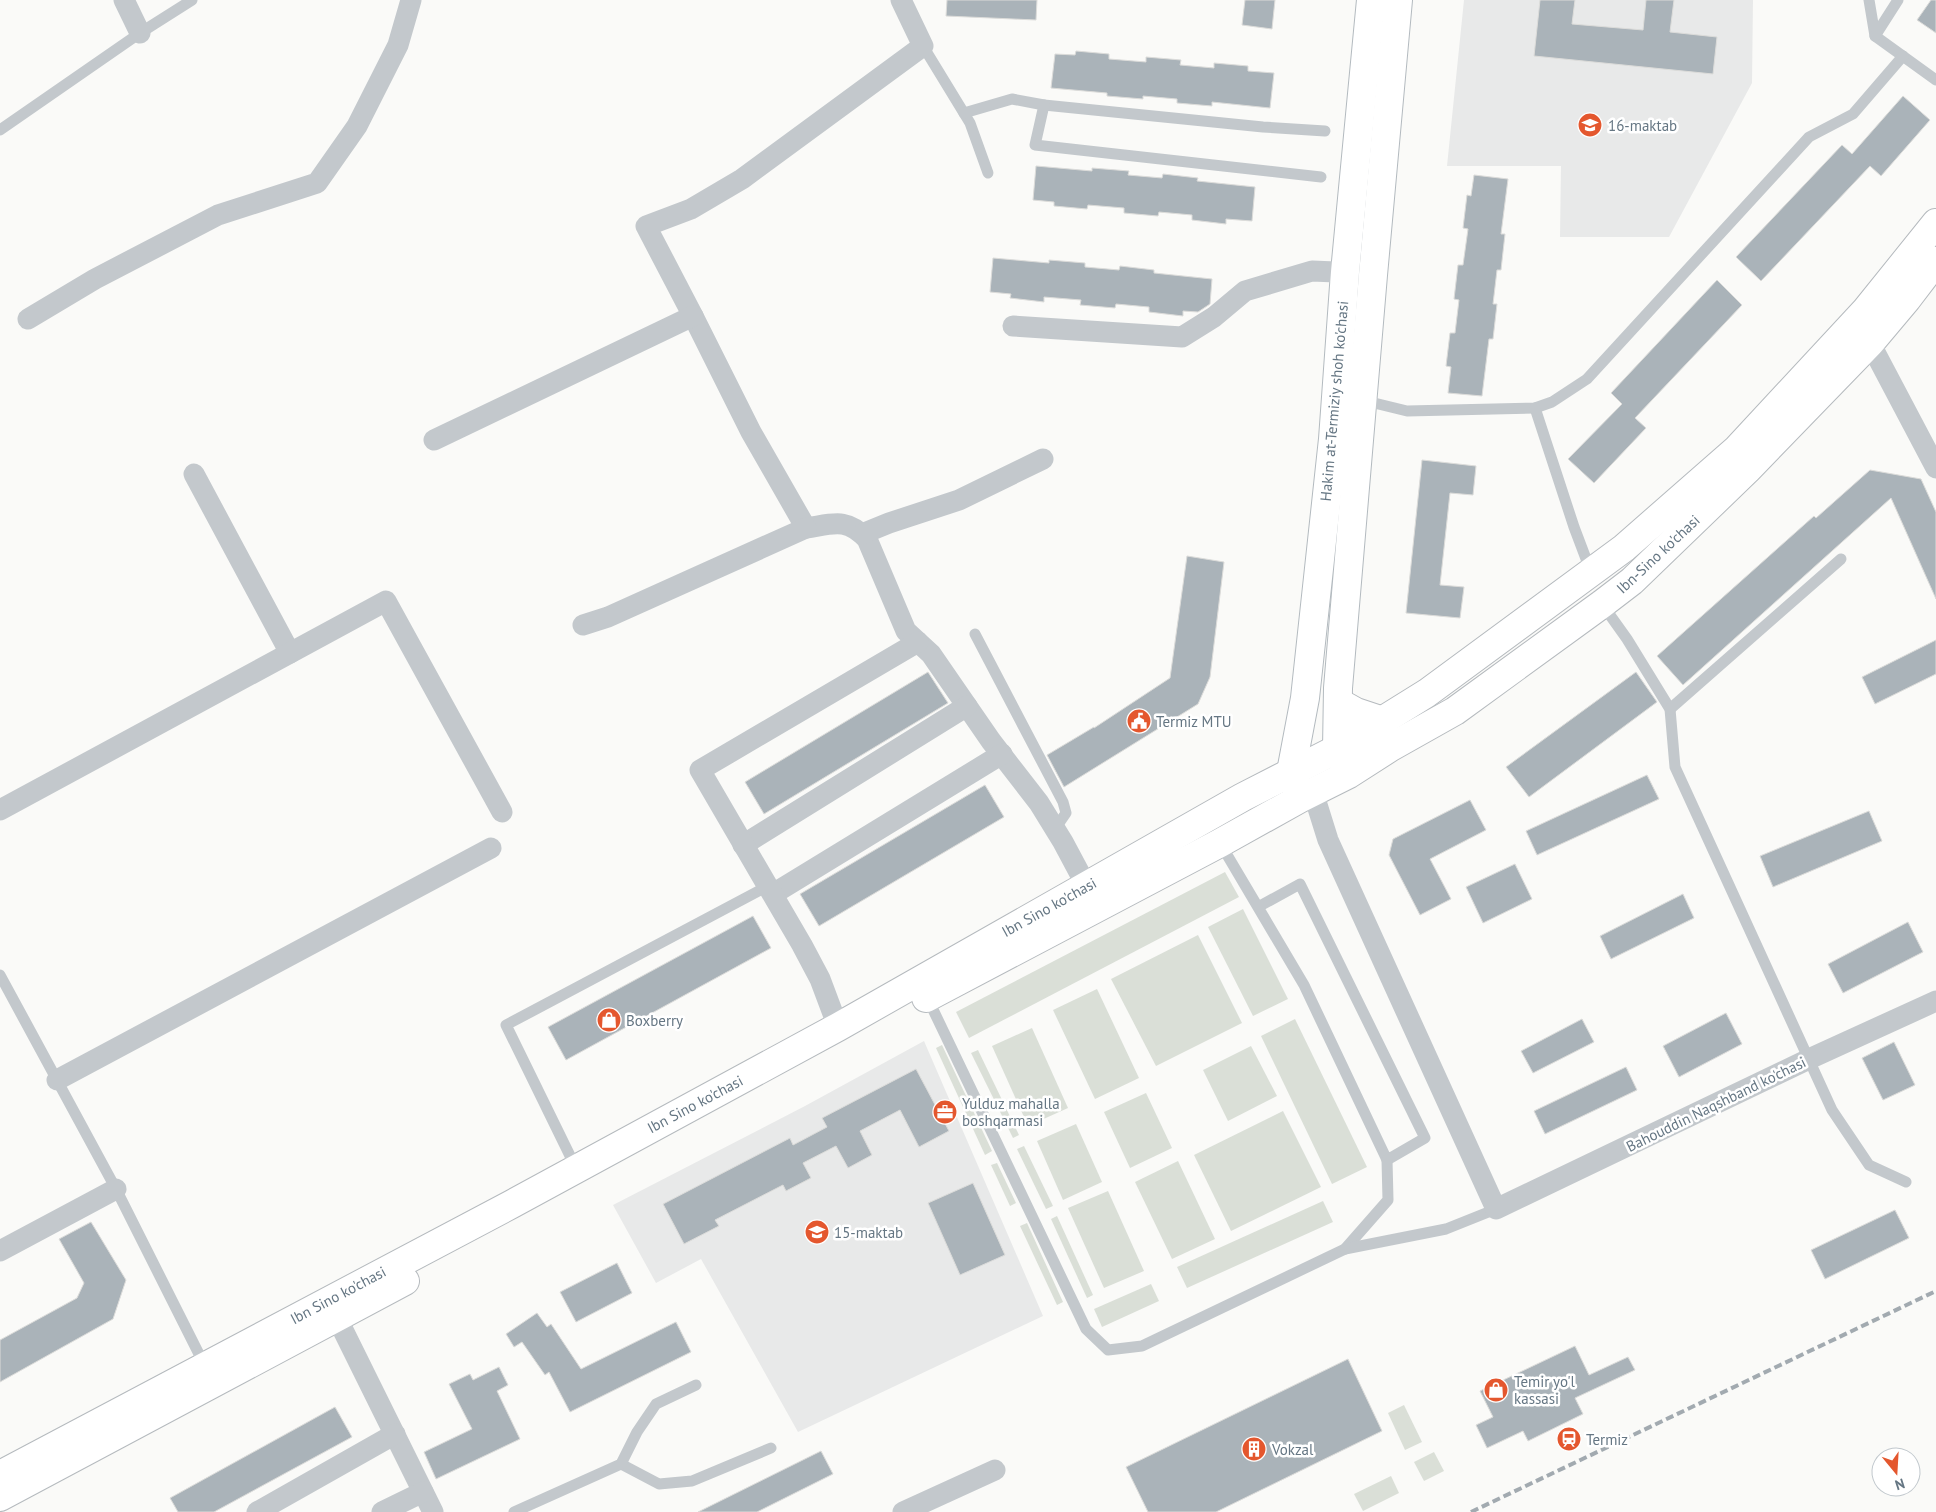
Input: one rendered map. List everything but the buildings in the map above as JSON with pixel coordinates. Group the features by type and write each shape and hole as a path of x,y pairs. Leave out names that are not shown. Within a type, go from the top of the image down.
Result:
{"main road":[{"name":"Hakim at-Termiziy shoh ko'chasi","path":"1291,772 1305,698 1329,478 1345,272 1371,0"},
{"name":"Hakim at-Termiziy shoh ko'chasi","path":"1350,774 1337,749 1338,702 1362,400 1398,0"},
{"name":"Ibn-Sino ko'chasi","path":"1383,720 1427,693 1624,548 1736,449 1866,310 1936,223"},
{"name":"Ibn-Sino ko'chasi","path":"1307,795 1350,774 1391,747 1454,710 1632,582 1747,470 1870,343 1936,261"},
{"path":"1338,702 1356,712 1383,720"},
{"name":"Ibn Sino ko'chasi","path":"0,1475 512,1204 838,1027 1244,797 1337,749 1383,720"},
{"path":"1291,772 1307,795"},
{"name":"Ibn Sino ko'chasi","path":"0,1497 337,1318 927,997 1220,843 1307,795"}],"street":[{"path":"124,0 140,33"},
{"path":"28,320 95,280 218,215 317,183 357,126 398,45 411,0"},
{"path":"806,528 751,432 694,316 646,226 690,209 742,179 923,46 901,0"},
{"path":"1014,326 1182,337 1214,317 1245,291 1312,271 1373,274"},
{"path":"434,440 694,316"},
{"path":"1870,343 1936,468"},
{"path":"862,534 889,522 959,500 1043,459"},
{"path":"194,474 290,653"},
{"path":"583,625 608,616 806,528 842,522 867,539 906,631 931,654 1039,803 1086,887"},
{"path":"0,810 386,601 502,812"},
{"path":"838,1027 820,979 700,770 918,642"},
{"path":"743,845 967,706"},
{"path":"770,890 1002,754"},
{"path":"1307,795 1496,1209"},
{"path":"57,1080 491,848"},
{"name":"Bahouddin Naqshband ko'chasi","path":"1496,1209 1809,1059 1936,1001"},
{"path":"0,1251 116,1188"},
{"path":"337,1318 433,1512"},
{"path":"257,1512 395,1434"},
{"path":"903,1512 995,1470"},
{"path":"382,1512 423,1492"}],"lane":[{"path":"0,130 140,33 192,0"},
{"path":"1869,0 1875,36 1936,80"},
{"path":"1875,36 1898,0"},
{"path":"923,46 970,123 988,173"},
{"path":"1362,400 1407,411 1535,408 1552,402 1587,379 1809,137 1854,114 1904,56"},
{"path":"964,113 1012,99 1044,105 1262,127 1325,131"},
{"path":"1044,105 1035,145 1321,177"},
{"path":"1535,408 1591,572"},
{"path":"1670,709 1841,559"},
{"path":"1602,604 1627,639 1670,709 1675,767 1832,1110 1870,1165 1906,1182"},
{"path":"975,634 1062,802 1066,813 1055,829"},
{"path":"1220,843 1304,985 1386,1160 1388,1200 1344,1249"},
{"path":"1258,907 1300,884 1425,1138 1386,1160"},
{"path":"576,1168 506,1025 770,890"},
{"path":"0,975 116,1188 205,1366"},
{"path":"927,997 1086,1329 1108,1350 1142,1346 1344,1249 1446,1229 1496,1209"},
{"path":"514,1512 621,1464 637,1432 656,1404 696,1385"},
{"path":"621,1464 659,1484 692,1481 771,1448"}],"shaded area":[{"name":"16-maktab","path":"1464,0 1753,0 1752,83 1669,237 1560,237 1561,166 1447,166"},
{"path":"1225,872 1239,897 969,1038 956,1012"},
{"path":"1243,909 1288,999 1253,1016 1208,927"},
{"path":"1198,935 1242,1023 1156,1066 1111,979"},
{"path":"1097,989 1139,1078 1095,1099 1053,1010"},
{"path":"1295,1019 1367,1167 1332,1184 1261,1036"},
{"path":"1032,1028 1068,1108 1028,1126 992,1046"},
{"name":"15-maktab","path":"924,1041 1043,1316 798,1432 701,1259 656,1283 613,1205 805,1106"},
{"path":"942,1045 992,1151 985,1155 936,1048"},
{"path":"1251,1046 1277,1096 1228,1121 1203,1070"},
{"path":"978,1050 1019,1135 1013,1138 971,1053"},
{"path":"1146,1093 1172,1148 1130,1168 1104,1112"},
{"path":"1283,1111 1321,1187 1231,1231 1194,1155"},
{"path":"1076,1124 1102,1182 1063,1200 1037,1141"},
{"path":"1024,1146 1053,1206 1046,1209 1017,1149"},
{"path":"1178,1161 1215,1239 1172,1259 1135,1182"},
{"path":"997,1163 1016,1203 1010,1206 991,1165"},
{"path":"1108,1191 1144,1271 1104,1288 1068,1208"},
{"path":"1323,1201 1333,1222 1187,1288 1177,1267"},
{"path":"1057,1216 1093,1295 1087,1298 1051,1219"},
{"path":"1027,1223 1063,1302 1057,1305 1020,1226"},
{"path":"1151,1284 1159,1301 1102,1327 1094,1309"},
{"path":"1404,1405 1422,1442 1405,1450 1388,1413"},
{"path":"1434,1452 1444,1471 1424,1481 1414,1462"},
{"path":"1391,1476 1399,1493 1363,1511 1354,1494"}],"railway":[{"path":"1471,1512 1936,1291"}],"place":[{"name":"16-maktab","path":"1590,125"},
{"name":"Termiz MTU","path":"1139,721"},
{"name":"Boxberry","path":"609,1020"},
{"name":"Yulduz mahalla boshqarmasi","path":"945,1112"},
{"name":"15-maktab","path":"817,1232"},
{"name":"Temir yo'l kassasi","path":"1496,1390"},
{"name":"Termiz","path":"1569,1439"},
{"name":"Vokzal","path":"1254,1449"}]}
